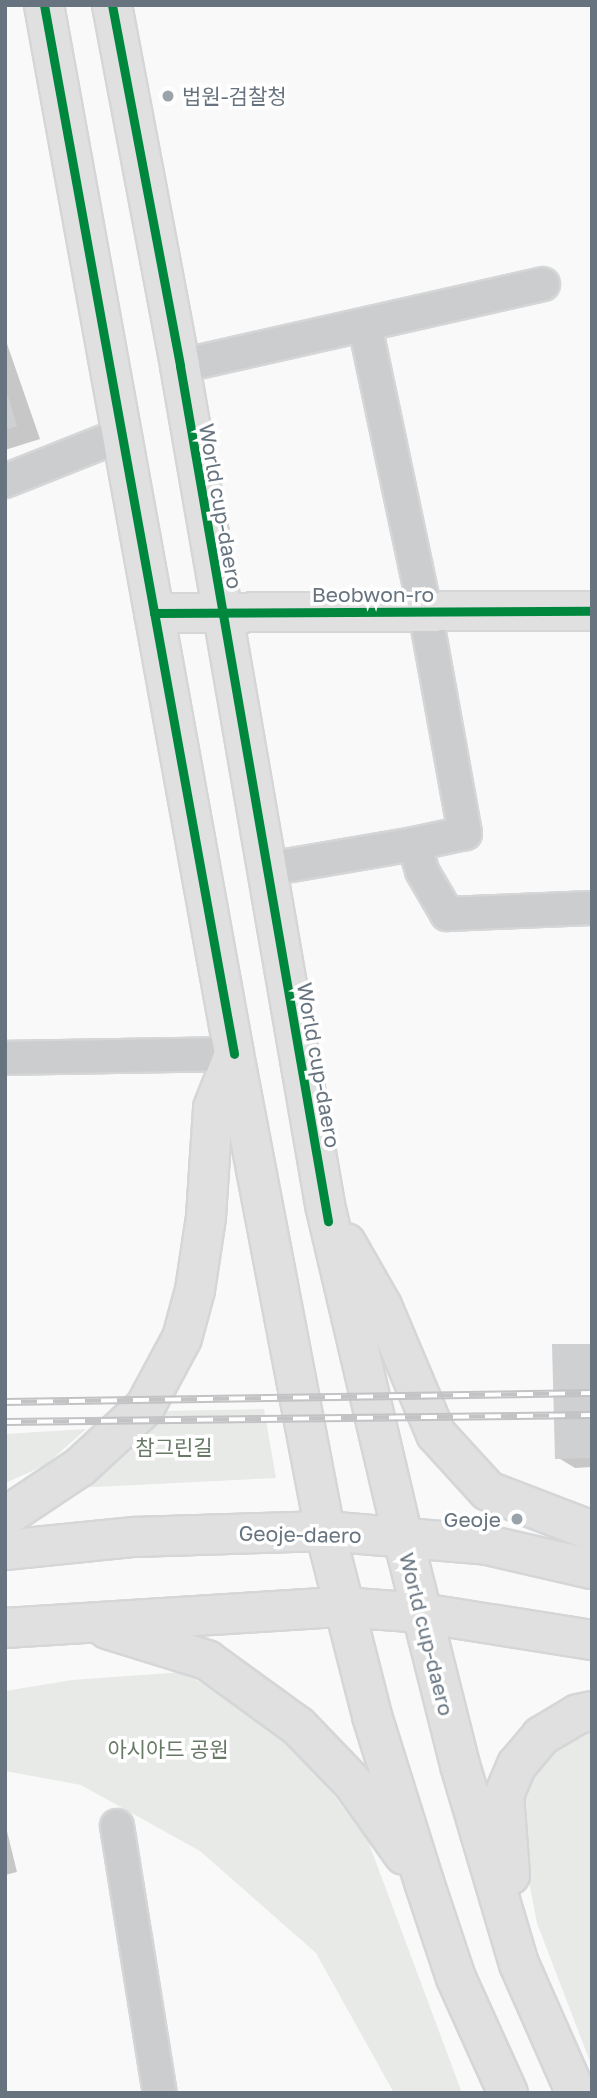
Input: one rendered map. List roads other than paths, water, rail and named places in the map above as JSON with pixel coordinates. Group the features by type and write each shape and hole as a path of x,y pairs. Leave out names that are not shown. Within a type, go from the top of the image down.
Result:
{"main road":[{"path":"44,5 234,1054 325,1531 342,1607 372,1716 424,1882 456,1978 508,2093"},
{"name":"World cup-daero","path":"112,5 180,366 325,1205 421,1613 460,1765 519,1964 576,2093"},
{"name":"Beobwon-ro","path":"154,613 592,611"},
{"path":"5,1517 80,1467 145,1407 182,1338 195,1290 206,1217 213,1108 234,1054"},
{"path":"325,1205 382,1306 436,1434 488,1491 592,1531"},
{"name":"Geoje-daero","path":"17,1549 134,1536 325,1531 487,1545 592,1569"},
{"path":"5,1628 82,1621 342,1607 421,1613 592,1640"},
{"path":"82,1621 207,1660 298,1726 353,1783 424,1882"},
{"path":"519,1964 504,1795 517,1765 541,1736 578,1714 592,1711"}],"street":[{"path":"180,366 543,284"},
{"path":"268,869 414,844 465,832 425,611 365,326"},
{"path":"5,481 123,434"},
{"path":"414,844 422,871 447,914 592,908"},
{"path":"5,1058 234,1054"},
{"path":"117,1826 160,2093"}],"railway":[{"path":"5,1402 592,1393"},
{"path":"5,1422 592,1415"}],"place":[{"name":"법원-검찰청","path":"168,96"},
{"name":"Geoje","path":"517,1519"}],"park label":[{"name":"참그린길","path":"174,1447"},
{"name":"아시아드 공원","path":"168,1749"}]}
